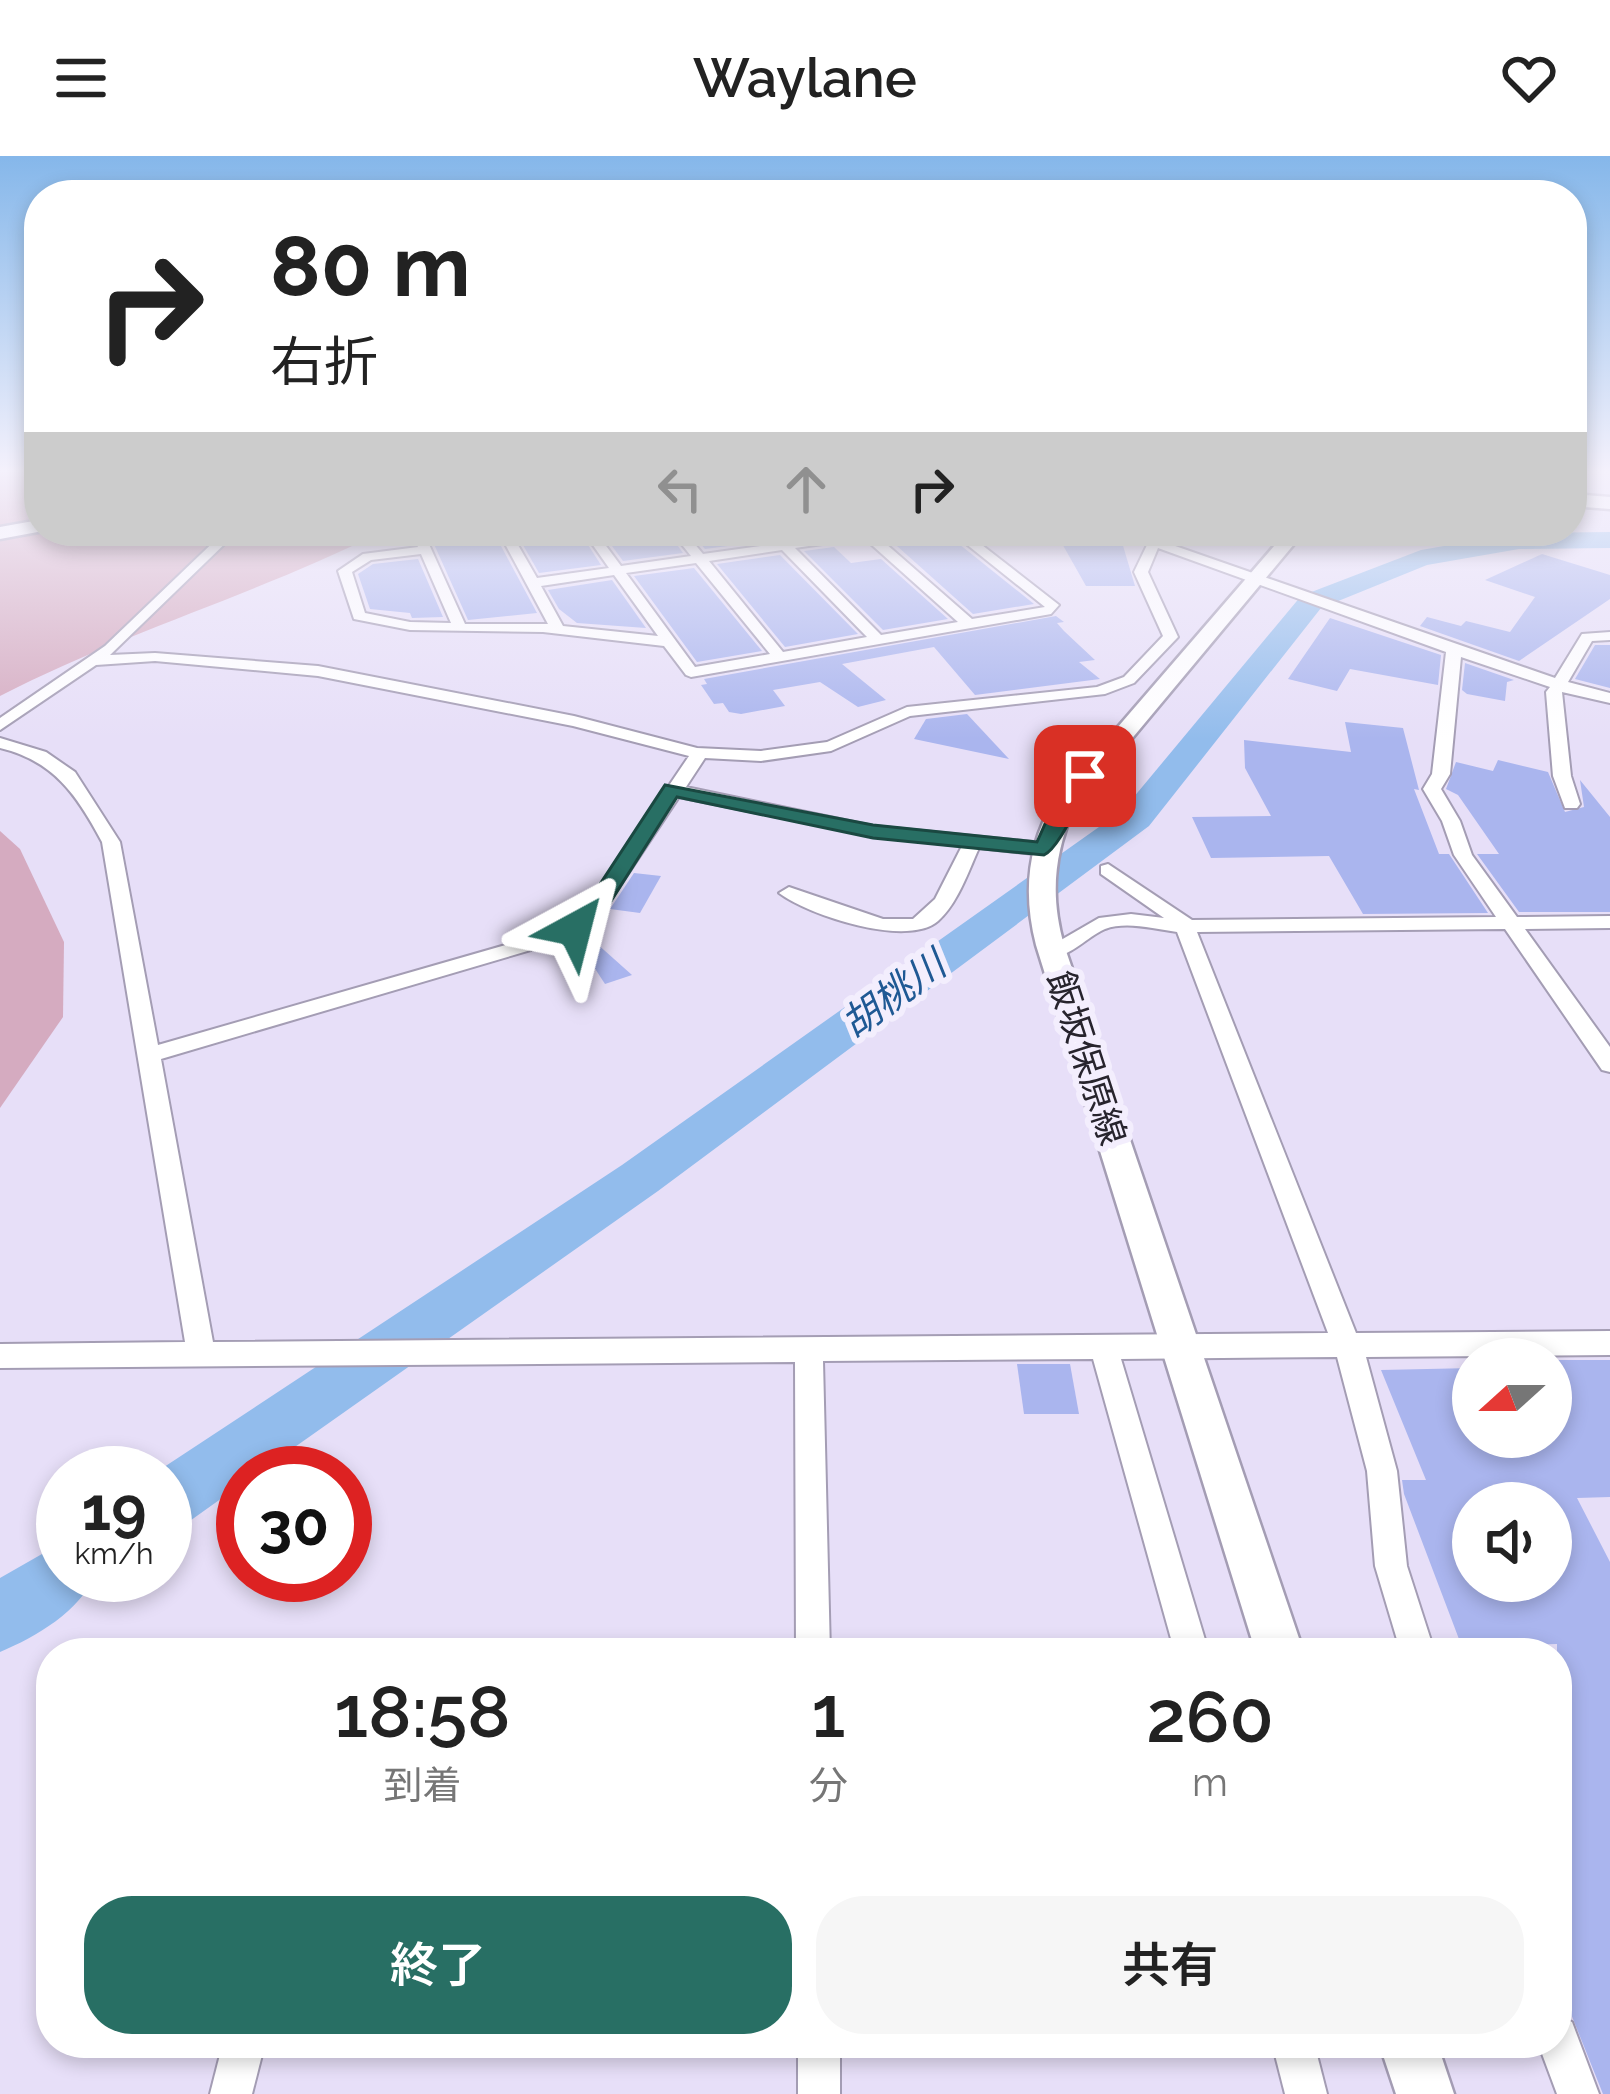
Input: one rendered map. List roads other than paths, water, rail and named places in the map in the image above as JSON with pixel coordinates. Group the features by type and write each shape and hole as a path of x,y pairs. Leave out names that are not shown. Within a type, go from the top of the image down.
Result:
{"main road":[{"name":"飯坂保原線","path":"1272,558 1072,793 1044,850 1040,909 1275,1638"},
{"path":"1413,2058 1425,2094"}],"street":[{"path":"0,725 95,661 203,558"},
{"path":"366,558 345,571 359,616 378,623 557,629 669,642"},
{"path":"430,558 460,628"},
{"path":"518,558 557,629"},
{"path":"608,558 691,672 734,671 780,657 1052,610 1052,605 992,558"},
{"path":"532,584 705,558"},
{"path":"797,558 877,639"},
{"path":"895,558 969,623"},
{"path":"95,661 155,657 318,671 574,721 700,753 794,754 832,746 908,712 1058,698 1130,680 1171,638 1141,572 1144,558"},
{"path":"1202,558 1556,685 1610,698"},
{"path":"701,559 780,657"},
{"path":"1571,804 1562,776 1556,685 1587,637 1610,635"},
{"path":"1454,650 1441,774 1432,790 1451,820 1463,855 1610,1064"},
{"path":"1112,687 1152,697"},
{"path":"0,743 43,752 52,759 73,781 111,842 201,1354"},
{"path":"149,1055 568,933 593,912 700,753"},
{"path":"672,790 837,826 1044,850"},
{"path":"789,893 867,922 924,922 936,911 974,842"},
{"path":"1108,870 1183,922 1345,1344 1373,1429 1391,1566 1413,1638"},
{"path":"1052,951 1064,949 1080,931 1100,922 1135,917 1181,926 1610,922"},
{"path":"0,1356 1610,1343"},
{"path":"1103,1345 1188,1638"},
{"path":"809,1348 813,1638"},
{"path":"231,2094 240,2058"},
{"path":"819,2058 819,2094"},
{"path":"1297,2058 1306,2094"},
{"path":"1565,2058 1578,2094"}],"waterway":[{"name":"胡桃川","path":"192,1484 640,1178 1136,818 1311,602 1420,558"},
{"name":"胡桃川","path":"0,1618 36,1593"}]}
